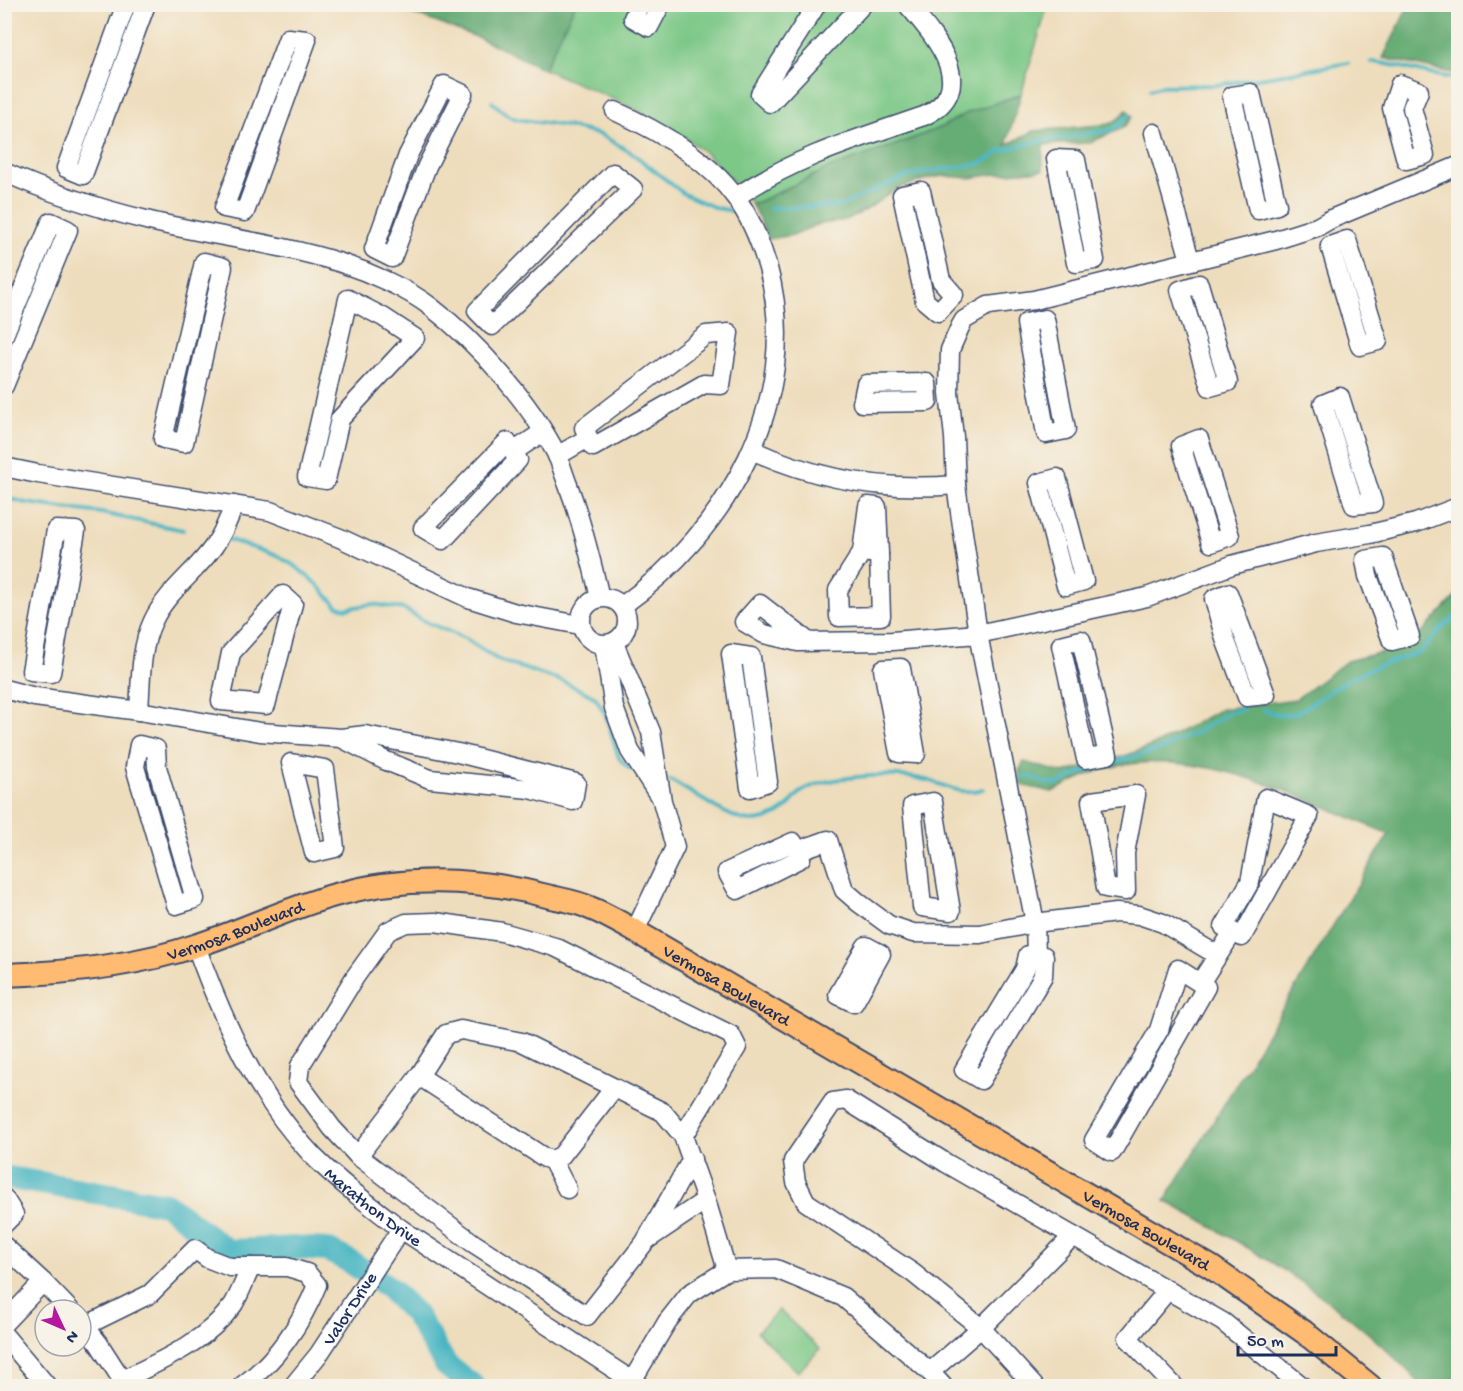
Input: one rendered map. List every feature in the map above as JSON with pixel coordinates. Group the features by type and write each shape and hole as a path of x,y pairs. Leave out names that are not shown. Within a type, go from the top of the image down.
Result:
{"main road":[{"name":"Vermosa Boulevard","path":"4,975 55,974 139,960 196,946 333,895 385,885 445,881 496,885 588,907 635,931 1211,1267 1304,1332 1370,1386"}],"street":[{"path":"126,4 66,168 83,175 145,7 137,4"},
{"path":"640,4 633,18 649,27 661,4"},
{"path":"816,4 760,94 770,103 863,4"},
{"path":"736,197 757,182 796,162 924,116 944,101 950,86 951,70 941,49 915,8"},
{"path":"288,38 307,40 245,212 234,210 224,208 288,38"},
{"path":"444,85 463,94 427,166 392,258 383,253 374,249 408,155 444,85"},
{"path":"1251,93 1277,205 1267,208 1258,210 1232,96 1251,93"},
{"path":"615,111 659,133 680,147 706,167 736,197 757,236 765,258 771,279 777,324 772,388 752,450 728,495 699,537 663,574 622,606"},
{"path":"1154,133 1187,261 1190,287"},
{"path":"1416,157 1425,181"},
{"path":"1056,159 1076,160 1095,260 1085,262 1076,263 1056,159"},
{"path":"1036,955 1035,923 978,634 956,485 949,393 950,350 964,320 988,306 1034,300 1276,240 1317,227 1458,166"},
{"path":"60,226 75,171"},
{"path":"4,172 67,198 147,220 342,263 403,290 430,306 500,374 525,405 557,456 581,520 600,598"},
{"path":"613,173 633,189 492,326 484,318 477,311 613,173"},
{"path":"921,191 940,280 954,295 946,303 938,312 925,301 902,195 921,191"},
{"path":"1267,208 1276,240"},
{"path":"214,264 234,210"},
{"path":"1331,219 1339,243"},
{"path":"4,335 51,222 68,230 4,386"},
{"path":"1347,240 1378,340 1360,346 1330,246 1339,243 1347,240"},
{"path":"374,276 383,253"},
{"path":"204,262 214,264 223,267 184,443 164,439 204,262"},
{"path":"1085,262 1094,284"},
{"path":"1199,284 1228,382 1210,387 1180,290 1190,287 1199,284"},
{"path":"383,317 403,290"},
{"path":"348,299 383,317 415,338 340,419 326,480 308,477 348,299"},
{"path":"1034,300 1036,321"},
{"path":"946,303 964,320"},
{"path":"464,337 484,318"},
{"path":"1045,319 1066,430 1046,434 1026,323 1036,321 1045,319"},
{"path":"729,333 721,385 704,384 593,447 588,438 584,429 706,335 729,333"},
{"path":"927,393 949,393"},
{"path":"1340,397 1373,503 1364,504 1354,505 1323,404 1340,397"},
{"path":"513,452 543,432"},
{"path":"557,456 588,438"},
{"path":"1199,439 1230,536 1221,539 1211,543 1180,446 1199,439"},
{"path":"507,442 513,452 518,460 443,540 423,528 507,442"},
{"path":"752,450 799,469 849,482 903,488 956,485"},
{"path":"4,467 270,511 340,538 468,598 516,613 580,625"},
{"path":"1057,478 1084,580 1074,584 1066,586 1039,483 1057,478"},
{"path":"1364,504 1375,559"},
{"path":"149,747 146,642 154,620 178,585 214,547 234,505"},
{"path":"809,642 760,604 744,622 754,629 786,640 809,642 892,641 978,634 1147,597 1232,565 1316,543 1370,534 1416,522 1458,507"},
{"path":"56,530 76,531 51,673 41,673 31,671 56,530"},
{"path":"1221,539 1232,565"},
{"path":"870,553 881,616 861,617 839,616 838,590 870,553"},
{"path":"1215,573 1220,597"},
{"path":"1070,642 1074,584"},
{"path":"1228,593 1266,695 1247,697 1225,639 1214,599 1220,597 1228,593"},
{"path":"283,595 293,604 266,705 246,703 221,701 231,653 283,595"},
{"path":"600,598 608,598 622,606 627,626 620,639 609,644 597,644 586,637 580,625 587,605 600,598"},
{"path":"860,641 861,617"},
{"path":"740,655 754,629"},
{"path":"1081,640 1108,755 1086,759 1061,645 1070,642 1081,640"},
{"path":"892,641 892,669"},
{"path":"609,644 614,708 630,751 662,801"},
{"path":"609,644 651,732 662,801 675,847 635,931"},
{"path":"731,654 740,655 752,657 768,782 750,788 731,654"},
{"path":"35,697 41,673"},
{"path":"4,689 35,697 243,729 341,738 365,735 458,753 576,783 573,801 530,789 430,779 384,760 341,738"},
{"path":"243,729 246,703"},
{"path":"308,736 310,766"},
{"path":"139,745 149,747 156,749 157,766 195,899 176,905 135,767 139,745"},
{"path":"447,780 458,753"},
{"path":"291,763 310,766 325,769 335,848 315,853 291,763"},
{"path":"1136,795 1125,853 1126,891 1116,889 1106,888 1091,801 1136,795"},
{"path":"1266,798 1309,816 1242,937 1233,932 1224,927 1250,882 1266,798"},
{"path":"933,802 951,911 937,909 922,907 912,806 933,802"},
{"path":"797,851 828,840 844,890 889,925 913,933 980,934 1035,923 1116,913 1139,915 1162,923 1217,955"},
{"path":"1116,889 1116,913"},
{"path":"936,935 937,909"},
{"path":"683,1136 737,1047 731,1035 555,947 502,932 435,922 406,923 388,931 355,977 300,1066 298,1082 332,1128 358,1156 473,1243 587,1316 645,1242 692,1159"},
{"path":"874,950 889,925"},
{"path":"1200,983 1233,932"},
{"name":"Marathon Drive","path":"196,946 213,995 239,1050 274,1107 313,1156 368,1204 401,1229 636,1384"},
{"path":"1028,954 1036,955 1044,956 1043,976 981,1080 964,1070 1025,969 1028,954"},
{"path":"1178,969 1200,983 1206,987 1112,1152 1094,1140 1160,1030 1178,969"},
{"path":"358,1156 419,1076 446,1034 461,1030 522,1042 663,1112 683,1136 706,1200 727,1270"},
{"path":"419,1076 545,1158 552,1160 561,1156 614,1088"},
{"path":"1034,1386 981,1328 913,1273 806,1202 796,1182 793,1161 833,1102 846,1100 946,1163 1223,1322 1302,1386"},
{"path":"552,1160 567,1189"},
{"path":"4,1198 14,1214 4,1224"},
{"path":"645,1242 706,1200"},
{"name":"Valor Drive","path":"293,1386 319,1354 401,1229"},
{"path":"930,1372 981,1328 1073,1236"},
{"path":"4,1246 59,1298"},
{"path":"93,1320 150,1294 195,1249 207,1258 230,1267 287,1267 307,1273 317,1285 310,1304 284,1342 258,1373 242,1386"},
{"path":"93,1338 124,1383 194,1342 216,1324 233,1304 252,1267"},
{"path":"636,1384 667,1322 689,1294 727,1270 776,1269 843,1296 943,1386"},
{"path":"4,1323 44,1282"},
{"path":"1168,1290 1121,1336 1174,1386"},
{"path":"4,1335 47,1386"}],"green space":[{"path":"389,5 575,5 544,69 479,38"},
{"path":"575,5 1048,5 1021,94 965,114 940,128 827,169 752,205 721,168 684,137 598,92 544,69"},
{"path":"1409,5 1458,5 1458,74 1383,58"},
{"path":"1021,94 1006,145 1034,131 1110,124 1127,110 1132,117 1123,128 1089,143 1043,145 1043,170 970,178 944,176 931,178 896,189 866,210 846,220 816,225 793,235 769,239 752,205 827,169 940,128 965,114"},
{"path":"1458,594 1458,756 1455,768 1458,772 1458,1386 1422,1386 1394,1357 1334,1305 1235,1240 1165,1201 1389,834 1287,791 1216,769 1180,764 1144,763 1107,768 1079,778 1052,792 1021,785 1019,771 1024,762 1063,773 1125,756 1161,742 1221,709 1296,699 1347,661 1410,645"},
{"path":"779,1310 820,1349 798,1372 757,1332"}],"waterway":[{"path":"1371,62 1458,78"},
{"path":"1150,90 1161,86 1217,85 1348,63"},
{"path":"492,102 516,119 566,126 601,135 632,153 684,194 716,208 734,211"},
{"path":"770,208 840,206 904,177 979,164 1001,151 1034,142 1111,130 1128,115"},
{"path":"4,497 26,503 101,513 183,530"},
{"path":"227,539 278,556 295,566 317,584 337,606 345,609 372,604 404,609 422,620 466,639 498,660 562,681 596,698 605,714 619,758 629,768 636,771"},
{"path":"1263,710 1282,715 1297,713 1349,679 1370,669 1420,652 1443,627 1458,615"},
{"path":"1022,777 1058,784 1101,766 1163,749 1196,733 1230,712 1244,709"},
{"path":"670,780 732,816 751,821 778,814 809,787 846,778 904,776 926,780 960,791 983,789"},
{"path":"4,1177 166,1204 228,1251 298,1248 327,1250 349,1261 388,1287 415,1314 446,1365 473,1386"}]}
